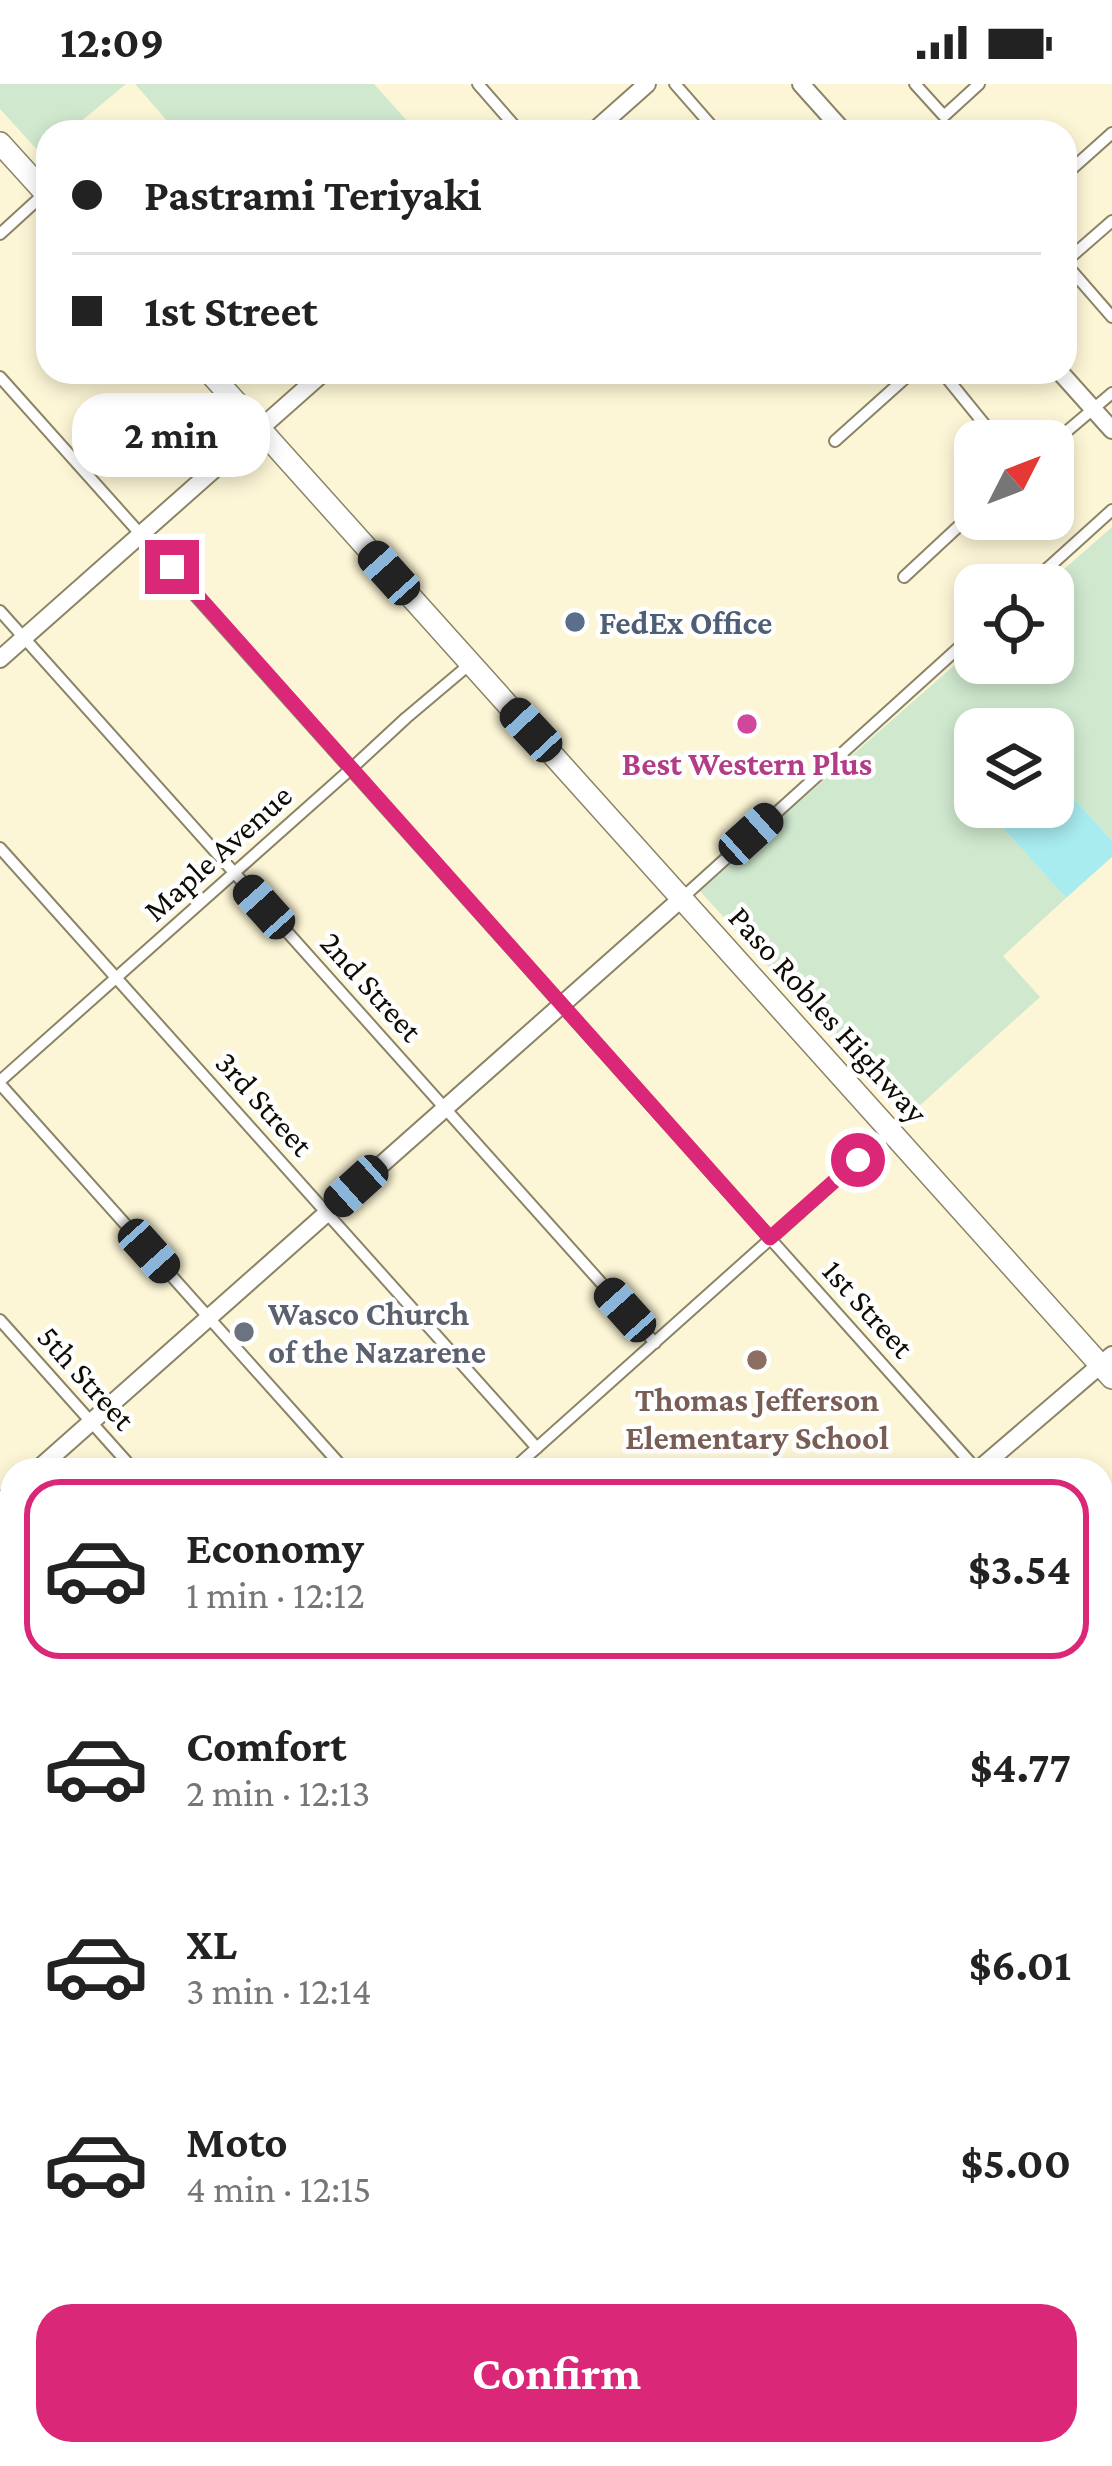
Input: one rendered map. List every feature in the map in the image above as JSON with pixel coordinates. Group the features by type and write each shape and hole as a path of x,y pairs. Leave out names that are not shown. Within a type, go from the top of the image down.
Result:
{"highway":[{"path":"0,143 36,183"},
{"name":"Paso Robles Highway","path":"219,384 890,1132 1108,1366"}],"main road":[{"path":"606,120 647,84"},
{"path":"801,84 833,120"},
{"path":"0,659 311,384"},
{"path":"1071,384 1112,430"},
{"path":"50,1458 680,898"},
{"path":"993,1458 1108,1366"}],"street":[{"path":"674,84 706,120"},
{"path":"915,84 944,116 979,84"},
{"path":"485,86 511,120"},
{"path":"1077,164 1112,133"},
{"path":"0,234 36,204"},
{"path":"1077,252 1112,220"},
{"path":"1077,277 1112,317"},
{"name":"1st Street","path":"0,376 967,1458"},
{"path":"835,441 899,384"},
{"path":"951,384 979,420"},
{"path":"1074,425 1112,392"},
{"path":"1052,564 1112,510"},
{"path":"904,577 954,531"},
{"name":"2nd Street","path":"0,611 655,1343"},
{"path":"680,898 954,652"},
{"name":"Maple Avenue","path":"0,1083 470,664"},
{"name":"3rd Street","path":"0,848 537,1448"},
{"path":"0,1083 335,1458"},
{"path":"526,1458 890,1132"},
{"name":"5th Street","path":"0,1321 123,1458"}],"green space":[{"path":"0,84 126,84 82,120 36,120 36,149 0,109"},
{"path":"135,84 374,84 406,120 166,120"},
{"path":"1112,527 1112,841 1074,798 1074,708 954,708 954,828 1003,828 1066,898 1003,956 1040,997 906,1118 699,890 954,665 954,684 1074,684 1074,564 1070,564"}],"water":[{"path":"1074,798 1112,841 1112,857 1066,898 1003,828 1074,828"}],"place":[{"name":"FedEx Office","path":"575,622"},
{"name":"Best Western Plus","path":"747,724"},
{"name":"Wasco Church of the Nazarene","path":"244,1332"},
{"name":"Thomas Jefferson Elementary School","path":"757,1360"}],"route":[{"path":"172,567 770,1238 858,1160"}]}
